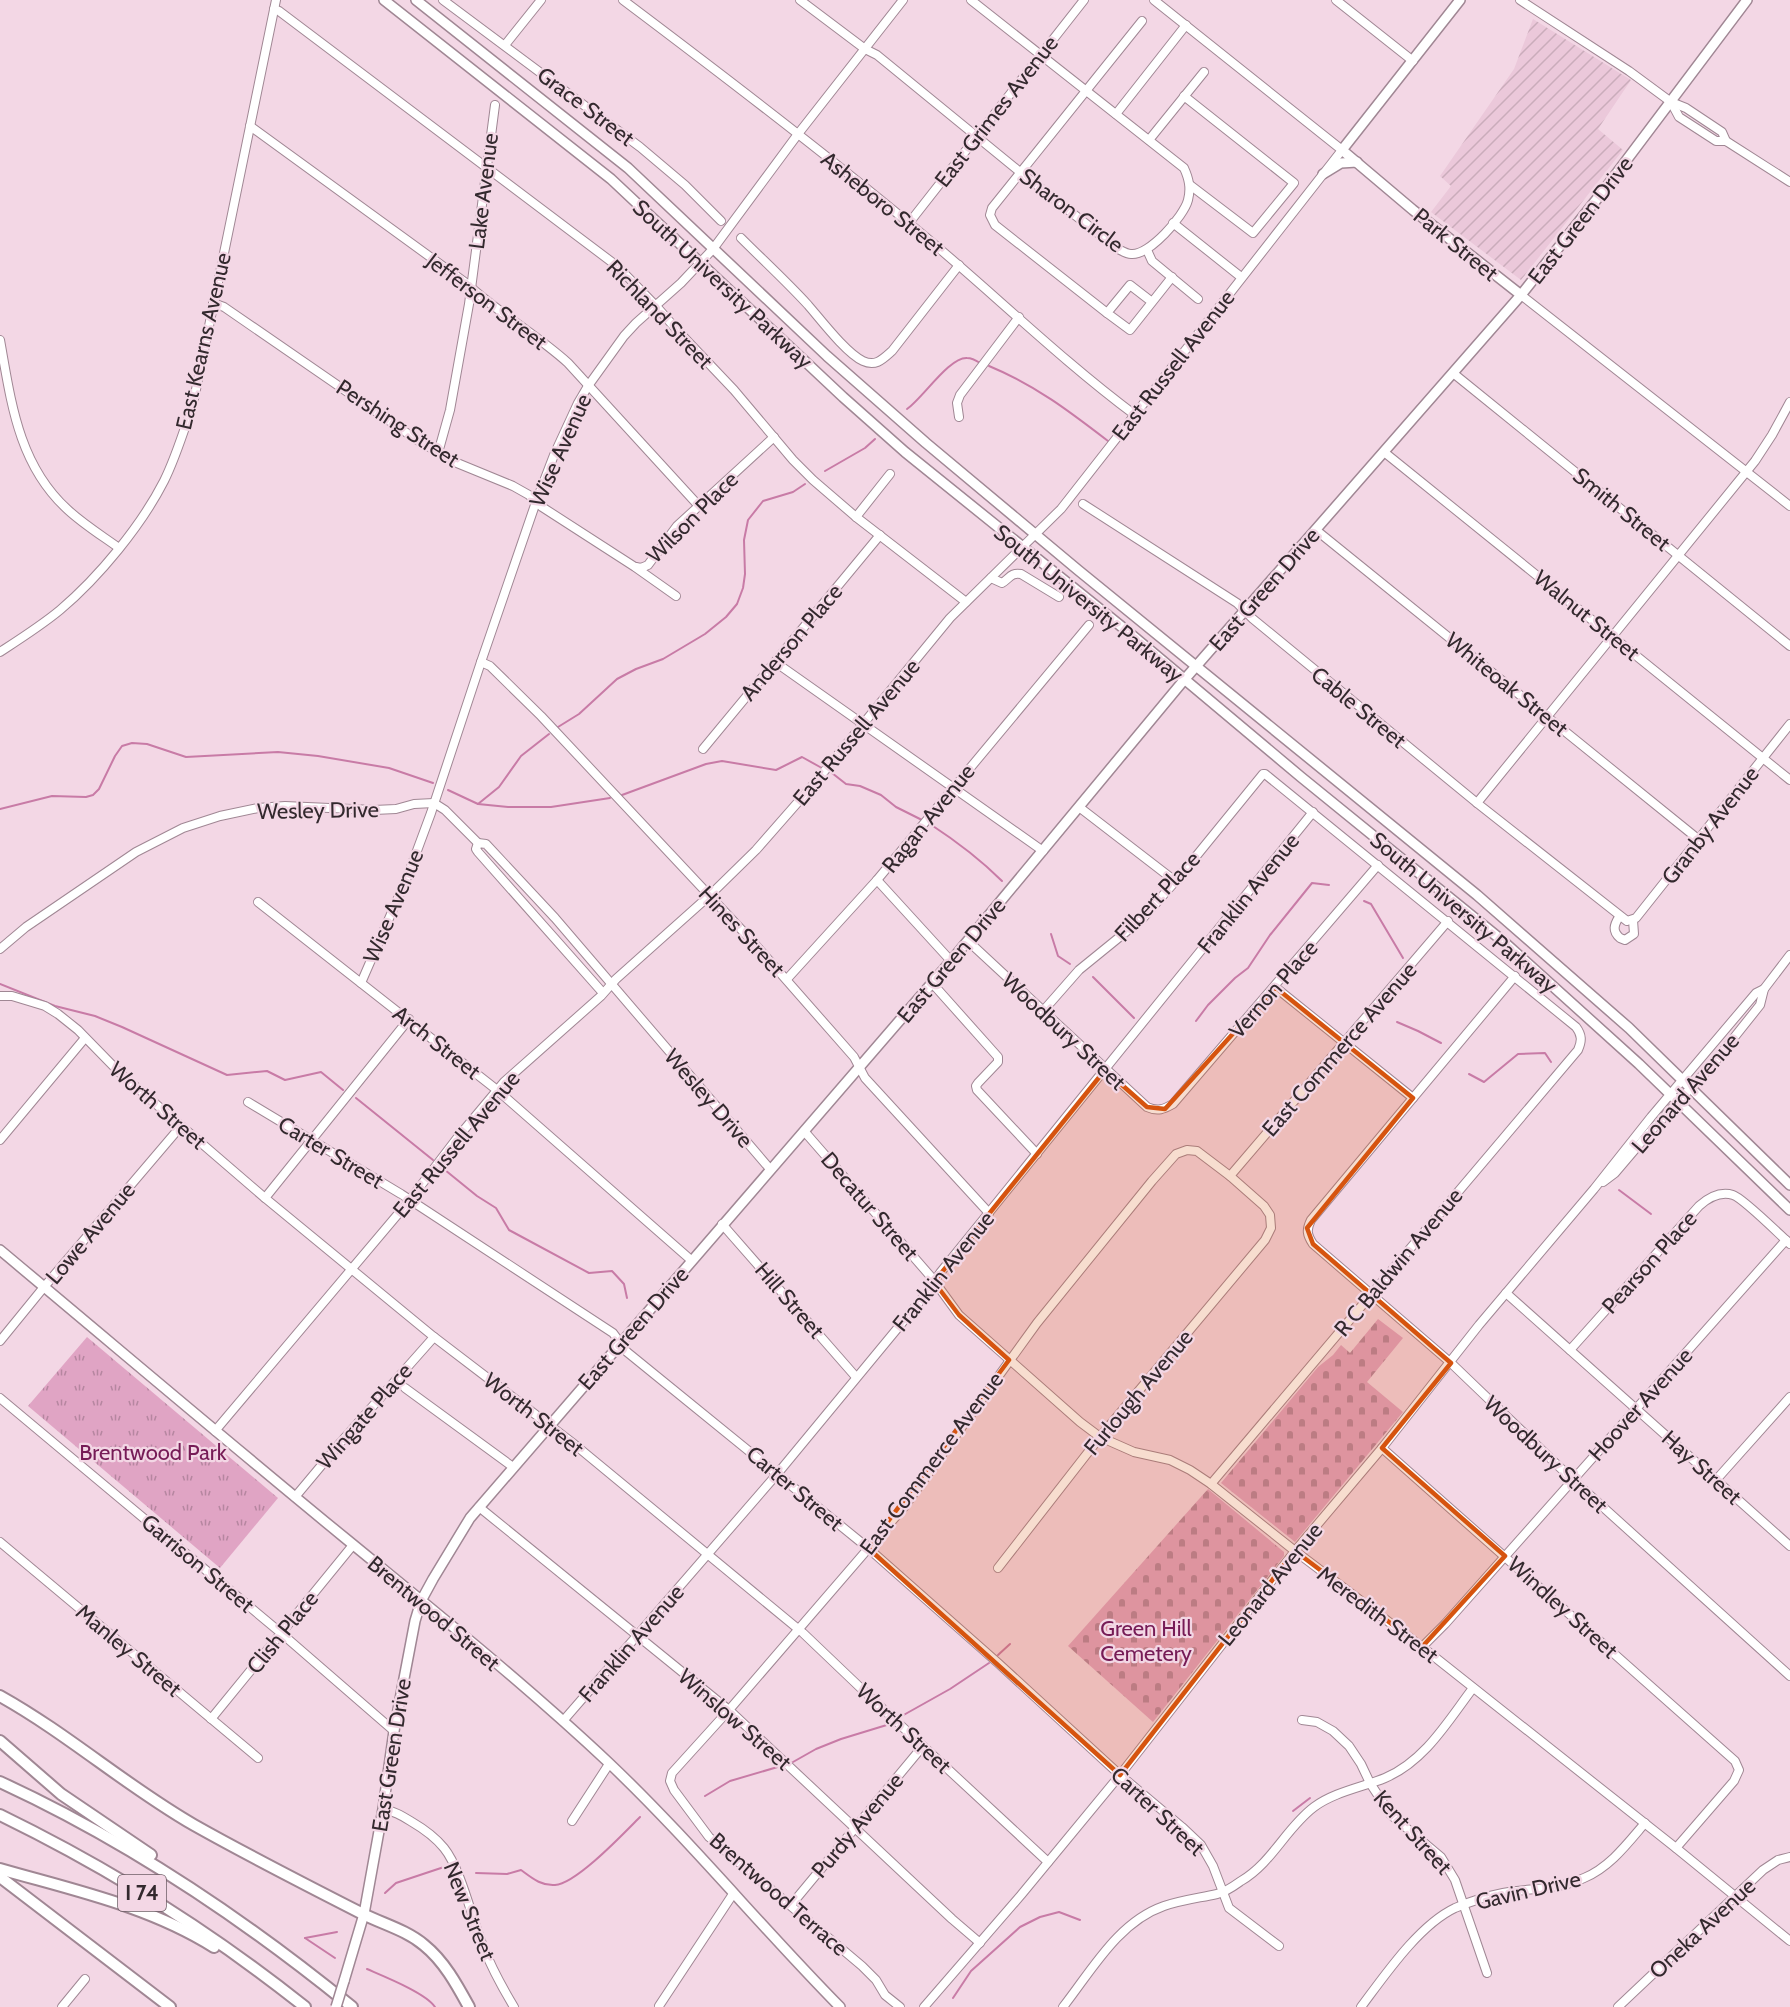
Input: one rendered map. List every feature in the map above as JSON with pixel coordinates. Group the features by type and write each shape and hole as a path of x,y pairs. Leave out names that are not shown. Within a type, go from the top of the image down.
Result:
{"highway":[{"path":"0,1696 73,1743 145,1795 194,1825 364,1914 412,1935 443,1965 469,2007"},
{"path":"0,1741 68,1799 218,1899 233,1916"},
{"name":"I 74","path":"0,1782 127,1849 233,1916 352,2007"},
{"name":"I 74","path":"0,1815 74,1852 153,1899 216,1940 305,2007"},
{"path":"0,1869 146,1913 192,1934 250,1972 276,1984"},
{"path":"0,1877 170,2007"}],"main road":[{"name":"South University Parkway","path":"384,0 611,179 888,437 1504,942 1671,1093 1790,1210"},
{"name":"South University Parkway","path":"416,0 628,168 860,385 1036,534 1477,895 1629,1028 1790,1185"},
{"name":"East Russell Avenue","path":"1342,150 1460,0"},
{"name":"East Green Drive","path":"336,2007 364,1914 407,1654 421,1601 456,1539 479,1507 513,1467 968,941 1196,665 1521,295 1748,0"},
{"name":"Park Street","path":"1342,150 1413,210 1521,295"},
{"path":"1323,174 1341,163 1357,162"},
{"name":"Brentwood Street","path":"0,1250 563,1721 678,1832 840,2007"}],"street":[{"name":"East Kearns Avenue","path":"2,650 60,610 119,548 137,526 154,499 178,449 193,404 276,0"},
{"name":"Grace Street","path":"443,0 640,147 685,185 721,221"},
{"path":"505,45 541,0"},
{"name":"Asheboro Street","path":"623,0 752,97 909,223 1019,317 1054,351 1135,415"},
{"name":"Sharon Circle","path":"800,0 865,49 877,55 1118,249 1132,255 1147,250 1173,223 1188,202 1190,185"},
{"name":"Wise Avenue","path":"361,983 408,875 554,454 588,386 624,336 713,249 903,0"},
{"path":"971,0 1184,168 1190,185 1253,233 1294,183 1184,96"},
{"name":"East Grimes Avenue","path":"909,223 1084,0"},
{"name":"Park Street","path":"1154,0 1342,150"},
{"path":"1336,0 1413,61"},
{"path":"1520,0 1629,71 1671,102 1686,108 1722,132 1726,141 1790,182"},
{"name":"Richland Street","path":"274,9 616,266 734,390 807,473 856,517 966,602"},
{"path":"1142,21 992,208 991,219 995,225 1130,330 1172,277"},
{"path":"1116,114 1186,26"},
{"path":"1149,140 1204,72"},
{"name":"Lake Avenue","path":"438,453 450,410 469,304 495,105"},
{"name":"Jefferson Street","path":"250,126 555,352 698,505"},
{"name":"East Russell Avenue","path":"215,1431 409,1201 497,1090 709,896 770,835 950,618 1062,509 1342,150"},
{"path":"1173,223 1241,277"},
{"path":"741,238 849,350 864,362 872,363 881,361 892,351 959,265"},
{"path":"1147,250 1152,261 1198,299"},
{"path":"1107,313 1130,285 1152,302"},
{"name":"Park Street","path":"1521,295 1790,506"},
{"name":"Pershing Street","path":"213,303 225,307 438,453 457,464 513,486 676,596"},
{"path":"959,417 957,403 960,395 1019,317"},
{"path":"0,340 19,433 34,468 66,509 119,548"},
{"name":"Smith Street","path":"1453,373 1790,646"},
{"path":"1477,803 1746,471 1772,435 1790,402"},
{"name":"Wilson Place","path":"635,567 641,568 648,565 677,526 774,437"},
{"name":"Walnut Street","path":"1384,452 1790,780"},
{"path":"856,517 890,474"},
{"name":"Cable Street","path":"1083,504 1228,597 1252,620 1477,803 1626,920"},
{"name":"Whiteoak Street","path":"1316,530 1698,838"},
{"name":"Anderson Place","path":"703,749 880,535"},
{"path":"991,578 1002,583 1011,575 1021,574 1059,597"},
{"name":"Ragan Avenue","path":"787,979 877,880 1089,625"},
{"path":"0,640 2,650"},
{"name":"Hines Street","path":"481,662 490,666 541,716 787,979 854,1057 865,1078 989,1213"},
{"path":"775,662 1043,851"},
{"name":"Granby Avenue","path":"1626,920 1698,838 1790,724"},
{"name":"Filbert Place","path":"1043,1011 1079,970 1143,918 1263,774 1269,776 1313,812"},
{"name":"Wesley Drive","path":"0,948 26,927 136,852 183,828 220,816 258,808 285,806 374,810 434,802 443,807 478,843 486,844 515,874 770,1169"},
{"path":"1079,807 1175,881"},
{"path":"1275,987 1413,1098 1515,976 1313,812"},
{"name":"Franklin Avenue","path":"563,1721 778,1473 1313,812"},
{"name":"Wesley Drive","path":"478,843 476,849 478,852 603,993"},
{"name":"Vernon Place","path":"1165,1109 1173,1104 1378,865"},
{"path":"877,880 951,961"},
{"name":"Arch Street","path":"258,902 497,1090 691,1260"},
{"name":"East Commerce Avenue","path":"672,1773 904,1506 1046,1312 1176,1154 1186,1150 1197,1151 1230,1176 1448,921"},
{"name":"Woodbury Street","path":"968,941 1147,1107 1165,1109"},
{"name":"Leonard Avenue","path":"1594,1189 1615,1173 1691,1089 1760,1005 1764,989 1790,955"},
{"name":"R C Baldwin Avenue","path":"1211,1484 1578,1050 1582,1039 1576,1027 1515,976"},
{"path":"932,983 998,1057 998,1062 976,1086 977,1090 1037,1154"},
{"name":"Leonard Avenue","path":"924,2007 1120,1775 1295,1551 1382,1448 1671,1093 1756,993 1764,989"},
{"name":"Worth Street","path":"0,996 12,996 45,1006 58,1014 121,1074 265,1198 434,1336 549,1425 798,1629 1048,1863"},
{"path":"265,1198 409,1019"},
{"path":"0,1140 85,1038"},
{"name":"Woodbury Street","path":"1413,1098 1311,1220 1307,1230 1313,1244 1451,1363 1573,1480 1790,1676"},
{"name":"Carter Street","path":"248,1102 409,1201 613,1333 627,1352 868,1548 1201,1845 1213,1866 1229,1908 1279,1946"},
{"name":"Lowe Avenue","path":"0,1341 181,1126"},
{"name":"Decatur Street","path":"804,1131 934,1282"},
{"name":"Furlough Avenue","path":"998,1568 1100,1437 1265,1240 1271,1228 1270,1215 1264,1206 1230,1176"},
{"name":"Pearson Place","path":"1570,1350 1699,1206 1711,1197 1731,1194 1738,1197 1788,1242"},
{"name":"Hill Street","path":"722,1224 856,1377"},
{"name":"Hoover Avenue","path":"1422,1647 1788,1242"},
{"name":"Meredith Street","path":"934,1282 959,1315 1080,1422 1100,1437 1134,1452 1170,1460 1211,1484 1645,1823 1790,1941"},
{"name":"Hay Street","path":"1506,1293 1790,1546"},
{"name":"Wingate Place","path":"295,1497 434,1336"},
{"path":"405,1388 513,1467"},
{"path":"1716,1480 1790,1397"},
{"name":"Garrison Street","path":"0,1398 281,1633 394,1731"},
{"name":"Windley Street","path":"1382,1448 1735,1761 1739,1770 1734,1781 1676,1848"},
{"name":"Winslow Street","path":"479,1507 729,1710 980,1943"},
{"name":"Manley Street","path":"0,1542 258,1758"},
{"name":"Clish Place","path":"211,1719 353,1545"},
{"path":"1063,2007 1119,1934 1149,1912 1192,1897 1222,1892 1245,1880 1266,1862 1300,1819 1316,1805 1388,1777 1416,1759 1432,1742 1473,1688"},
{"name":"Kent Street","path":"1302,1720 1317,1722 1341,1738 1361,1764 1370,1783 1391,1815 1442,1857 1455,1880 1487,1973"},
{"name":"Purdy Avenue","path":"791,1905 922,1746"},
{"path":"572,1821 609,1764"},
{"name":"Brentwood Terrace","path":"672,1773 670,1781 674,1790 709,1837 869,1973 885,1995 900,2007"},
{"name":"New Street","path":"383,1809 393,1811 416,1824 430,1833 445,1848 482,1945 498,1980 514,2007"},
{"name":"Gavin Drive","path":"1361,2007 1419,1934 1454,1908 1503,1893 1544,1889 1587,1878 1614,1859 1645,1823"},
{"name":"Oneka Avenue","path":"1618,2007 1771,1864 1790,1857"},
{"path":"658,2006 733,1894"},
{"path":"62,2007 85,1979"}],"highlighted area":[{"path":"1275,987 1413,1098 1307,1228 1313,1244 1451,1363 1382,1448 1505,1556 1422,1647 1295,1551 1120,1775 868,1548 1009,1360 959,1315 934,1282 1105,1070 1147,1107 1165,1109"}],"shaded area":[{"path":"1533,19 1631,80 1598,129 1623,150 1521,280 1431,212 1451,186 1440,176 1514,69"}],"green space":[{"path":"1378,1319 1403,1338 1367,1382 1403,1412 1295,1542 1221,1483 1318,1367 1341,1345 1350,1353"},
{"name":"Brentwood Park","path":"87,1337 278,1498 220,1568 28,1406"},
{"name":"Green Hill Cemetery","path":"1208,1489 1284,1552 1284,1556 1153,1722 1068,1646"}],"waterway":[{"path":"907,409 952,364 967,358 980,363"},
{"path":"989,366 1037,390 1108,441"},
{"path":"825,471 865,448 875,439"},
{"path":"558,727 579,714 617,679 663,659 705,634 726,617 737,604 743,588 744,540 748,520 763,501 793,492 805,484"},
{"path":"478,804 499,787 521,756 549,734"},
{"path":"0,809 52,796 86,797 93,795 99,789 122,746 132,743 147,744 186,757 278,752 318,756 389,768 433,783"},
{"path":"622,795 706,764 722,761 776,770 802,757 820,767"},
{"path":"832,773 846,784 860,786 881,795 896,807 922,820"},
{"path":"448,790 478,804 508,807 551,807 610,798"},
{"path":"930,824 968,851 1002,881"},
{"path":"1196,1021 1208,1005 1248,968 1270,935 1312,883 1329,885"},
{"path":"1364,901 1371,904 1403,958"},
{"path":"1051,934 1058,956 1070,964"},
{"path":"1093,977 1134,1018"},
{"path":"0,984 55,1006 95,1016 227,1075 267,1071 285,1080 321,1072 343,1090"},
{"path":"1397,1022 1441,1043"},
{"path":"1469,1074 1484,1082 1518,1054 1545,1053 1551,1062"},
{"path":"356,1098 433,1160"},
{"path":"445,1170 496,1208 509,1230 589,1273 612,1271 624,1284 627,1298"},
{"path":"1619,1190 1651,1214"},
{"path":"998,1655 1010,1644"},
{"path":"900,1717 950,1689 989,1663"},
{"path":"793,1762 841,1739 890,1724"},
{"path":"705,1796 730,1781 781,1766"},
{"path":"1293,1811 1310,1798"},
{"path":"476,1873 507,1874 521,1870 545,1884 555,1885 564,1882 599,1857 640,1817"},
{"path":"385,1893 396,1883 444,1867"},
{"path":"953,1998 971,1971 1020,1927 1040,1917 1059,1912 1080,1920"},
{"path":"305,1938 337,1932"},
{"path":"305,1938 335,1958"},
{"path":"367,1969 423,1996 435,2007"}]}
